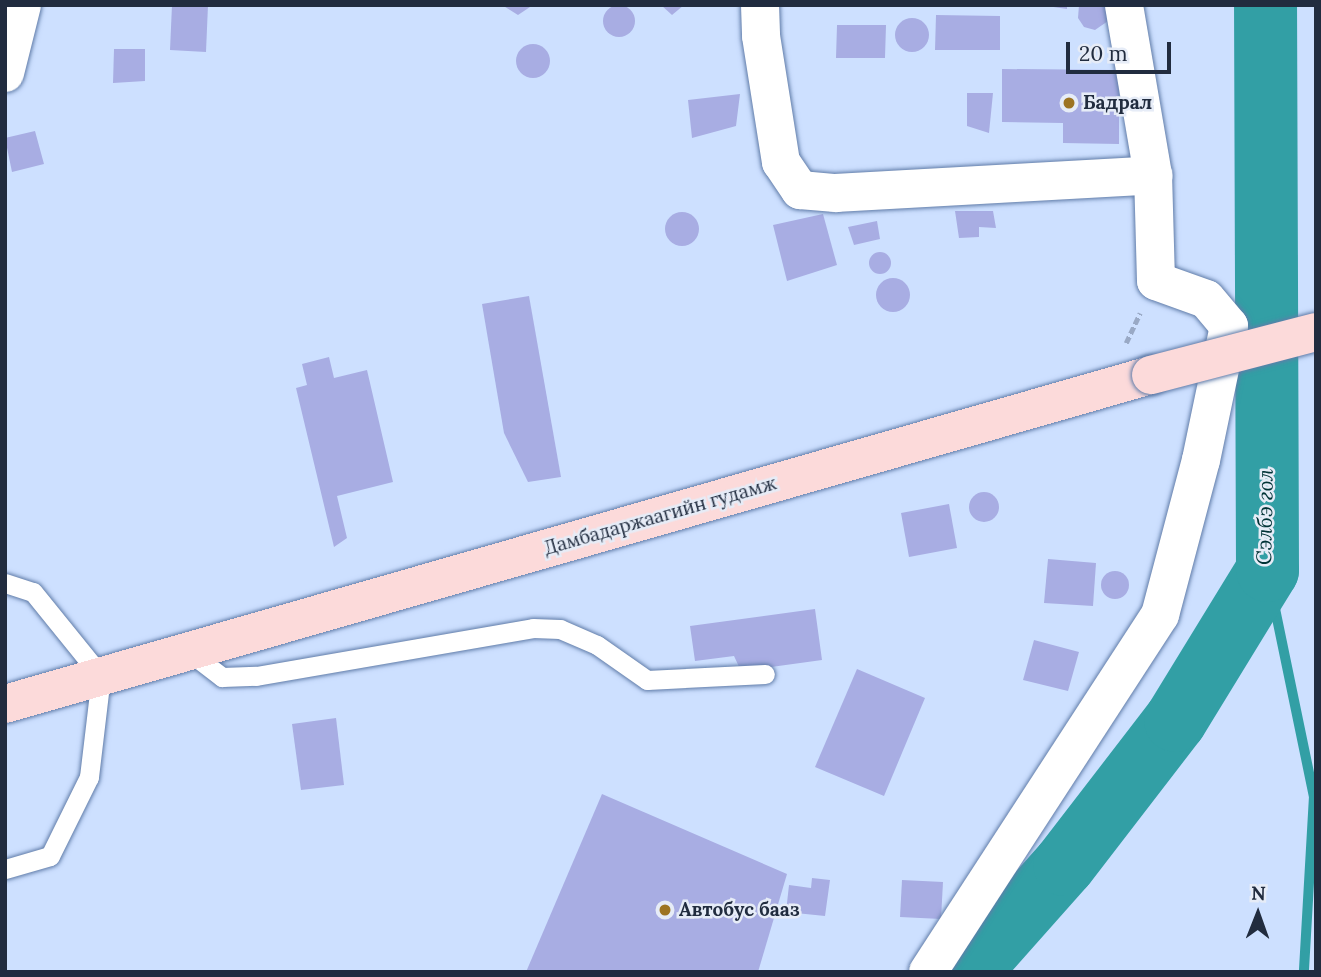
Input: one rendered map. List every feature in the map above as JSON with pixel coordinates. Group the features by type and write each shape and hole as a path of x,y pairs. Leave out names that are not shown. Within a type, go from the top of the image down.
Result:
{"main road":[{"name":"Дамбадаржаагийн гудамж","path":"5,704 1152,375 1316,332"}],"street":[{"path":"760,5 761,36 781,162 800,190 836,193 1153,176"},
{"path":"928,972 1160,615 1201,460 1229,326 1206,299 1156,281 1153,176 1124,5"},
{"path":"5,73 14,25"}],"lane":[{"path":"5,583 33,592 101,676 89,777 56,845 50,856 5,869"},
{"path":"188,651 222,677 256,676 533,628 560,629 597,645 648,680 765,674"}],"building":[{"path":"172,5 208,5 206,52 170,50"},
{"path":"502,5 533,5 518,15"},
{"path":"619,5 631,9 635,21 631,33 619,37 607,33 603,21 607,9"},
{"path":"661,5 684,5 672,15"},
{"path":"1040,5 1067,5 1067,9"},
{"path":"1079,5 1108,5 1108,21 1095,30 1084,27 1078,18"},
{"path":"936,15 1000,16 1000,50 935,50"},
{"path":"912,18 924,23 929,35 924,47 912,52 900,47 895,35 900,23"},
{"path":"837,25 886,25 885,58 836,58"},
{"path":"533,44 545,49 550,61 545,73 533,78 521,73 516,61 521,49"},
{"path":"114,49 145,49 145,81 113,83"},
{"path":"1002,69 1119,70 1119,144 1063,143 1063,123 1002,122"},
{"path":"967,93 993,93 989,133 967,126"},
{"path":"740,94 736,126 692,138 688,100"},
{"path":"35,131 44,164 12,172 5,138"},
{"path":"955,211 993,211 996,228 979,227 979,237 959,238"},
{"path":"682,212 694,217 699,229 694,241 682,246 670,241 665,229 670,217"},
{"path":"823,214 837,265 787,281 773,225"},
{"path":"877,221 880,239 854,245 848,227"},
{"path":"880,252 888,255 891,263 888,271 880,274 872,271 869,263 872,255"},
{"path":"893,278 905,283 910,295 905,307 893,312 881,307 876,295 881,283"},
{"path":"529,296 561,477 528,482 504,433 482,304"},
{"path":"329,357 334,378 367,370 393,482 337,496 347,538 334,547 296,388 307,385 302,364"},
{"path":"984,492 995,496 999,507 995,518 984,522 973,518 969,507 973,496"},
{"path":"949,504 957,548 909,557 901,513"},
{"path":"1048,559 1096,563 1093,606 1044,603"},
{"path":"1115,571 1125,575 1129,585 1125,595 1115,599 1105,595 1101,585 1105,575"},
{"path":"815,609 822,660 741,671 734,656 695,661 690,626"},
{"path":"1034,640 1079,652 1068,691 1023,680"},
{"path":"857,669 925,698 884,796 815,767"},
{"path":"336,718 344,785 301,790 292,724"},
{"name":"Автобус бааз","path":"602,794 787,874 758,972 526,972"},
{"path":"812,878 830,880 825,916 786,912 789,885 811,888"},
{"path":"902,880 943,882 941,919 900,917"}],"waterway":[{"name":"Сэлбэ гол","path":"968,972 1064,864 1175,720 1267,570 1265,5"},
{"path":"1267,570 1314,796 1304,972"}],"place":[{"name":"Бадрал","path":"1069,103"},
{"name":"Автобус бааз","path":"665,910"}]}
